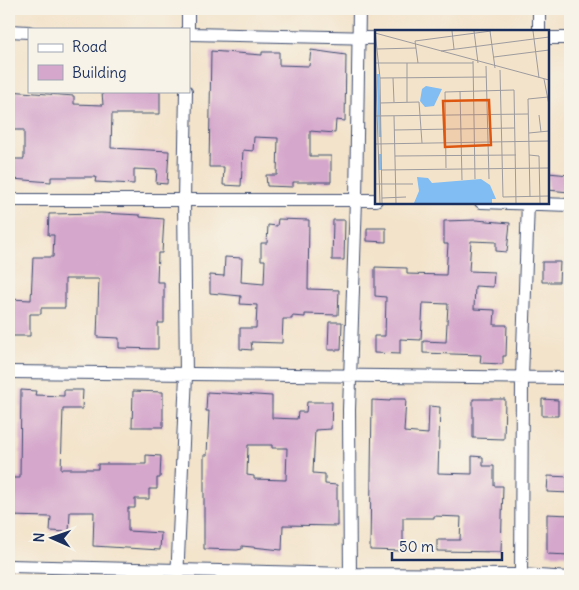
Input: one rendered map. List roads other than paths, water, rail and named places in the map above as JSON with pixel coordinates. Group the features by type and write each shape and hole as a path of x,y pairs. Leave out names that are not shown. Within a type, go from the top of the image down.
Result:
{"street":[{"path":"188,9 188,28"},
{"path":"350,578 350,376 356,199 359,9"},
{"path":"538,30 539,9"},
{"path":"9,31 28,32"},
{"path":"190,34 375,38"},
{"path":"549,38 570,38"},
{"path":"177,576 186,375 184,200 186,92"},
{"path":"9,200 375,200"},
{"path":"522,578 522,378 527,204"},
{"path":"548,204 570,205"},
{"path":"9,372 570,378"},
{"path":"9,566 177,576 570,578"}]}
